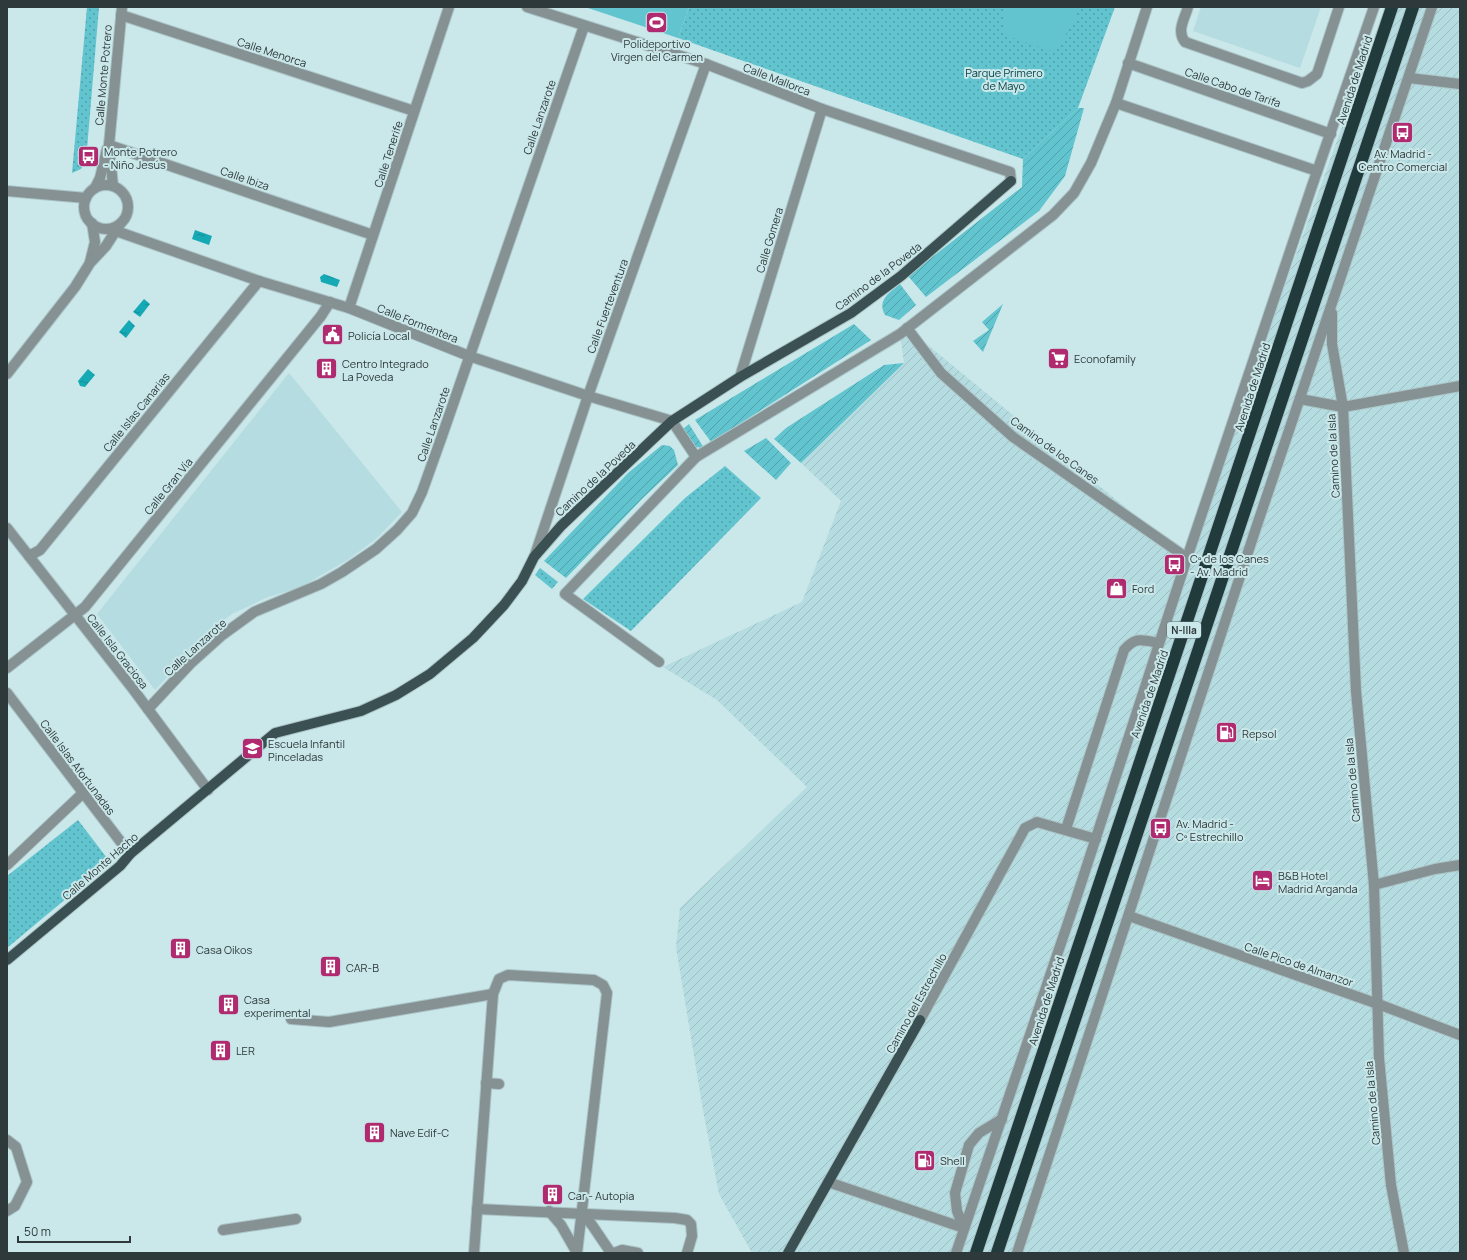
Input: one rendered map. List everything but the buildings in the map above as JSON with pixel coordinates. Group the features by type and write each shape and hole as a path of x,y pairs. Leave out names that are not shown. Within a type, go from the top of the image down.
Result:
{"highway":[{"name":"Avenida de Madrid","path":"976,1253 1392,7"},
{"name":"N-IIIa","path":"997,1253 1413,7"}],"main road":[{"name":"Camino de la Poveda","path":"208,790 275,733 361,711 396,695 430,674 474,638 504,605 522,581 534,557 561,526 672,421 740,377 851,314 901,276 1011,180"},
{"name":"Calle Monte Hacho","path":"7,960 120,866 130,854 208,790"},
{"name":"Camino del Estrechillo","path":"788,1253 920,1020"}],"street":[{"name":"Calle Tenerife","path":"349,308 450,7"},
{"name":"Calle Mallorca","path":"527,7 706,64 822,110 1010,172 1011,180"},
{"path":"659,662 565,594 696,457 900,334 1053,215 1074,193 1091,163 1116,103 1147,7"},
{"path":"1188,7 1181,30 1181,36 1185,42 1302,83 1308,82 1316,74 1339,7"},
{"path":"956,1253 1096,839 1187,558 1317,171 1374,7"},
{"path":"1017,1253 1300,399 1432,7"},
{"name":"Calle Menorca","path":"122,11 414,112"},
{"name":"Calle Monte Potrero","path":"95,188 100,178 109,145 122,11"},
{"name":"Calle Lanzarote","path":"148,709 191,663 221,636 254,612 321,584 376,550 397,530 412,512 422,492 584,26"},
{"name":"Calle Cabo de Tarifa","path":"1128,63 1331,134"},
{"name":"Calle Fuerteventura","path":"534,557 588,396 706,64"},
{"path":"1409,78 1460,84"},
{"path":"1116,103 1317,171"},
{"name":"Calle Gomera","path":"740,377 822,110"},
{"name":"Calle Monte Potrero","path":"109,145 113,186"},
{"name":"Calle Ibiza","path":"109,145 373,234"},
{"path":"7,374 75,287 90,263 106,246 126,216 127,200 122,191 113,186 101,186 95,188 86,198 85,212 92,223 94,242 90,263"},
{"path":"7,191 86,198"},
{"path":"92,223 106,229 118,227"},
{"name":"Calle Formentera","path":"118,227 259,280 349,308 469,356 588,396 672,421"},
{"name":"Calle Islas Canarias","path":"29,556 40,550 259,280"},
{"name":"Calle Gran Vía","path":"7,668 85,607 321,316 330,302"},
{"name":"Camino de la Isla","path":"1332,304 1332,344 1343,406 1356,692 1374,885 1379,1058 1391,1185 1404,1253"},
{"name":"Camino de los Canes","path":"907,328 941,373 1013,437 1187,558"},
{"path":"1300,399 1343,406 1460,386"},
{"path":"672,421 696,457"},
{"name":"Calle Isla Graciosa","path":"7,528 148,709 208,790"},
{"path":"1066,829 1124,650 1131,642 1140,640 1159,643"},
{"name":"Calle Islas Afortunadas","path":"7,693 130,854"},
{"path":"8,861 83,793"},
{"name":"Camino del Estrechillo","path":"920,1020 1025,828 1037,822 1066,829 1096,839"},
{"path":"1374,885 1435,869 1460,866"},
{"name":"Calle Pico de Almanzor","path":"1129,916 1378,1004 1460,1035"},
{"path":"474,1253 493,994 499,979 508,975 594,980 603,985 607,993 577,1253"},
{"path":"291,1019 329,1022 493,994"},
{"path":"486,1083 499,1084"},
{"path":"964,1228 957,1212 954,1193 969,1145 979,1133 1002,1119"},
{"path":"7,1140 16,1147 27,1182 15,1206 7,1211"},
{"path":"828,1182 964,1228"},
{"path":"477,1209 582,1212 686,1220 691,1224 692,1236 687,1253"},
{"path":"549,1211 561,1225 577,1253"},
{"path":"582,1212 611,1253"},
{"path":"223,1230 296,1219"},
{"path":"614,1253 622,1250 638,1253"}],"shaded area":[{"path":"1201,7 1321,7 1300,68 1193,31"},
{"path":"1385,7 1460,7 1460,1253 752,1253 719,1194 703,1110 676,947 680,908 807,787 717,700 663,667 802,602 841,501 801,463 904,363 900,334 907,328 1187,558"},
{"path":"289,373 402,512 376,539 349,559 299,588 268,597 232,614 212,629 155,690 97,614"}],"green space":[{"path":"87,7 99,7 86,161 81,169 72,173"},
{"name":"Polideportivo Virgen del Carmen","path":"585,7 689,7 678,38"},
{"name":"Parque Primero de Mayo","path":"689,7 1115,7 1078,108 1023,159 678,38"},
{"path":"1004,7 1076,7 1076,19 1054,52 1004,35"},
{"path":"1078,108 1084,108 1065,176 1039,211 926,297 908,276 1022,187 1023,159"},
{"path":"900,284 916,305 899,320 885,315 882,305 885,297"},
{"path":"1003,304 983,352 973,341 989,330 982,322"},
{"path":"854,324 871,340 711,442 695,420"},
{"path":"904,363 801,463 774,439 786,428 884,365"},
{"path":"689,424 704,448 694,447 683,429"},
{"path":"766,438 791,463 776,480 744,451"},
{"path":"662,445 670,446 674,450 678,465 643,498 566,578 544,561 628,473"},
{"path":"725,466 761,498 631,631 583,599 685,498"},
{"path":"540,568 558,582 552,589 535,575"},
{"path":"78,820 110,862 7,948 7,876"}],"water":[{"path":"195,230 212,236 209,245 192,239"},
{"path":"324,274 340,280 337,287 321,282 320,277"},
{"path":"144,299 150,304 140,317 133,312"},
{"path":"129,320 135,326 126,338 119,332"},
{"path":"88,369 95,375 85,387 80,386 78,381"}],"place":[{"name":"Polideportivo Virgen del Carmen","path":"657,23"},
{"name":"Av. Madrid - Centro Comercial","path":"1403,133"},
{"name":"Monte Potrero - Niño Jesús","path":"89,157"},
{"name":"Policía Local","path":"333,335"},
{"name":"Econofamily","path":"1058,358"},
{"name":"Centro Integrado La Poveda","path":"327,369"},
{"name":"Cº de los Canes - Av. Madrid","path":"1174,564"},
{"name":"Ford","path":"1117,588"},
{"name":"Repsol","path":"1227,733"},
{"name":"Escuela Infantil Pinceladas","path":"252,749"},
{"name":"Av. Madrid - Cº Estrechillo","path":"1160,829"},
{"name":"B&B Hotel Madrid Arganda","path":"1262,881"},
{"name":"Casa Oikos","path":"181,949"},
{"name":"CAR-B","path":"331,967"},
{"name":"Casa experimental","path":"229,1005"},
{"name":"LER","path":"220,1050"},
{"name":"Nave Edif-C","path":"375,1132"},
{"name":"Shell","path":"925,1160"},
{"name":"Car - Autopia","path":"553,1195"}]}
